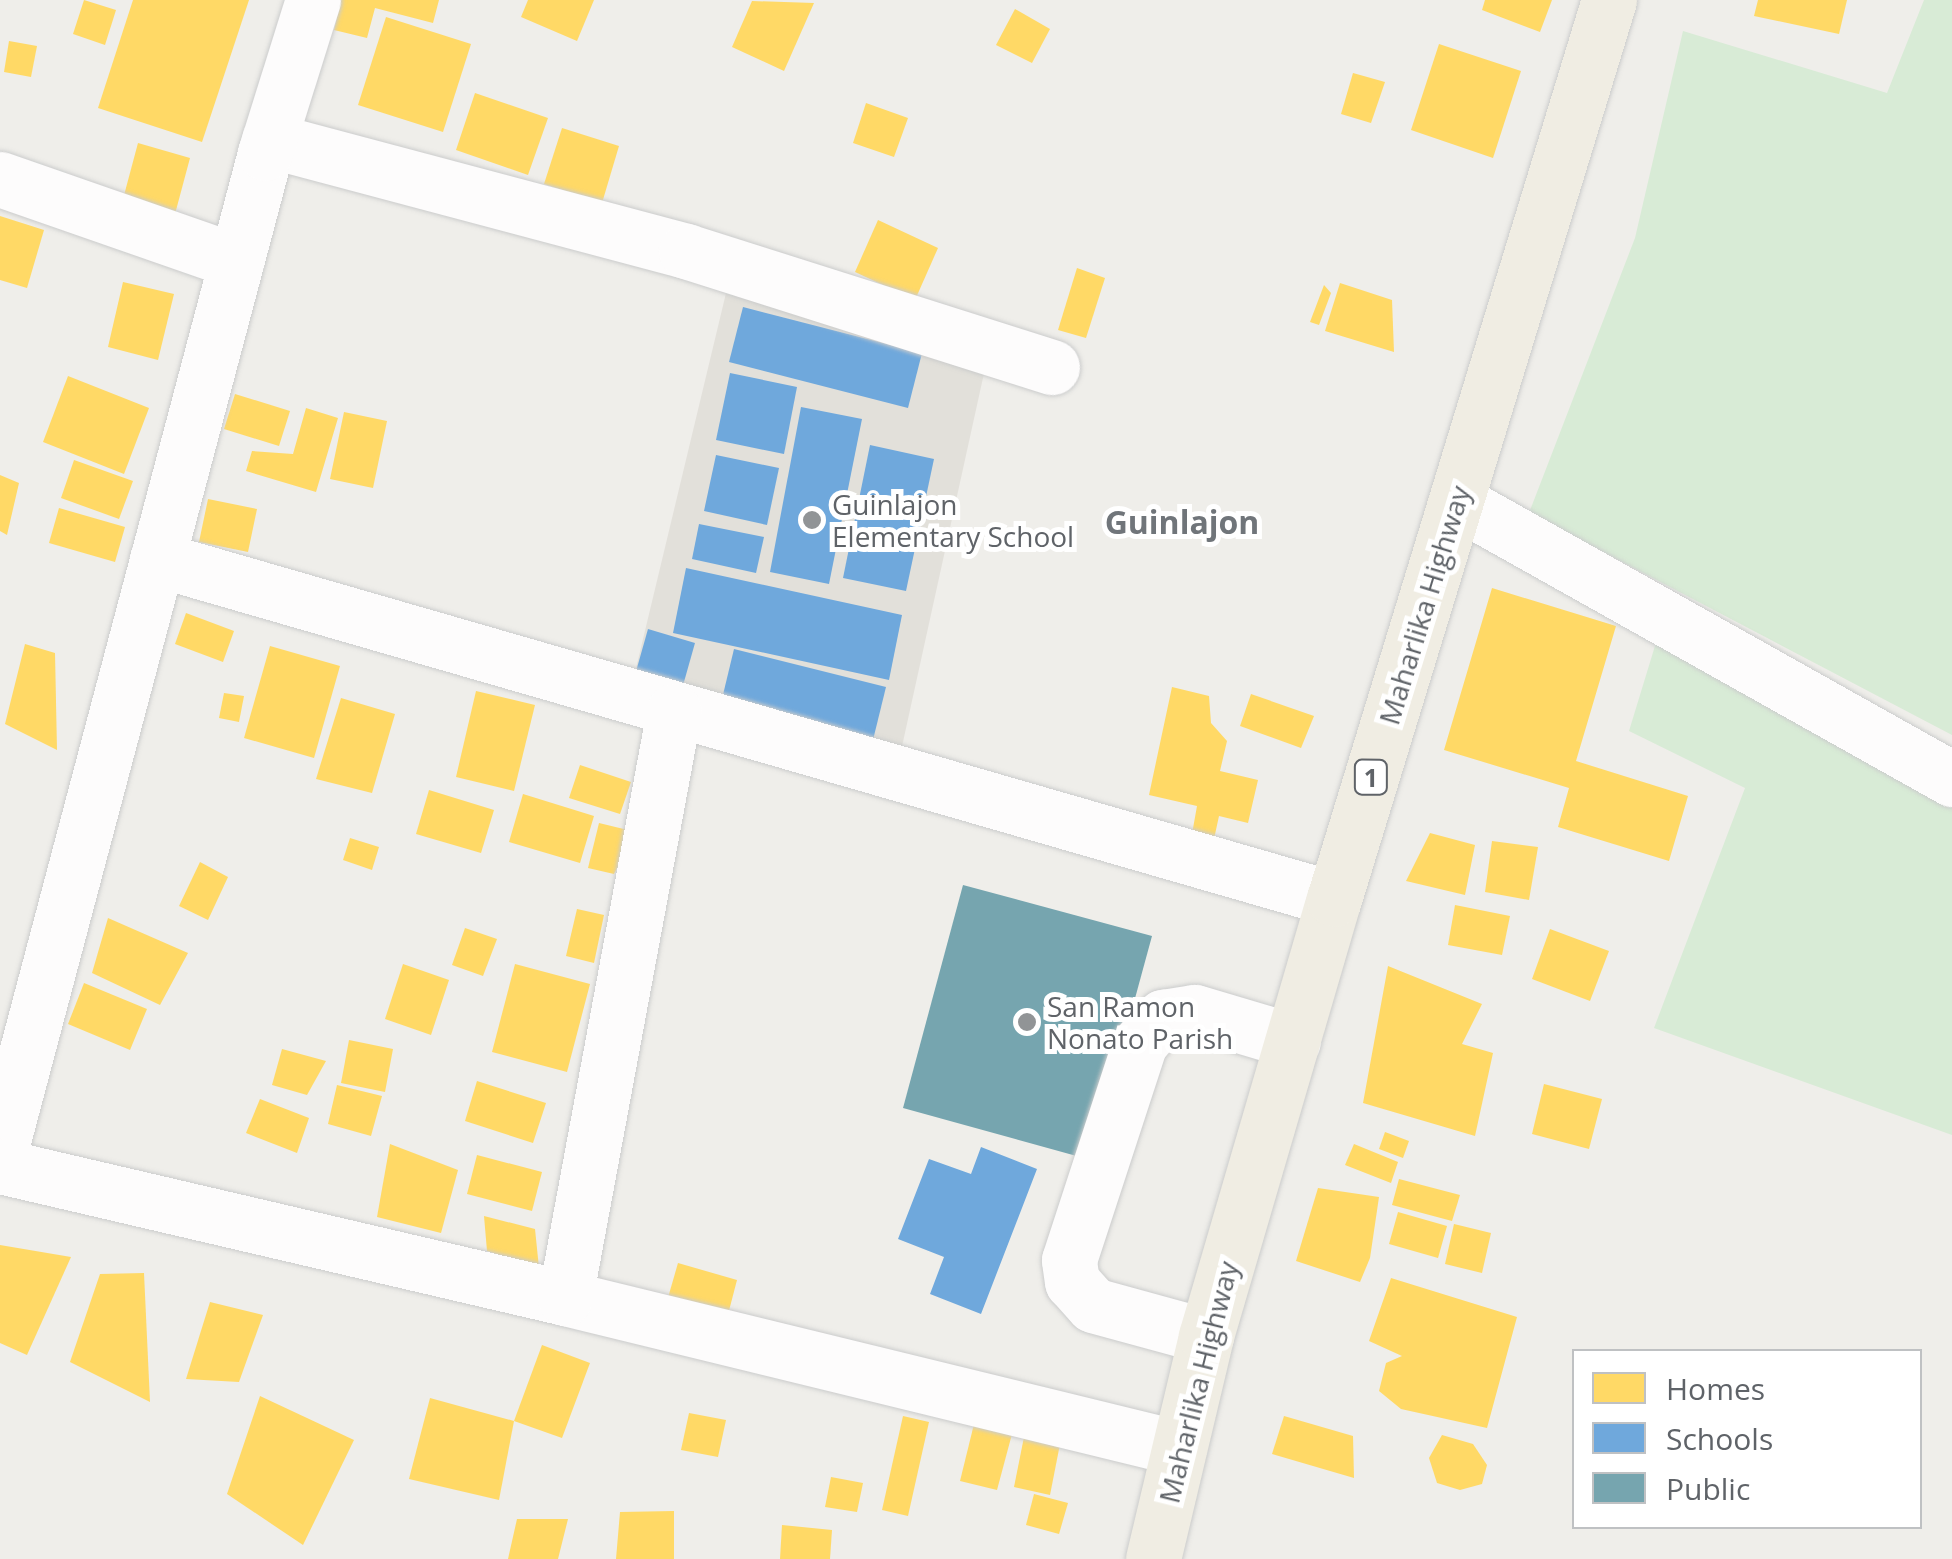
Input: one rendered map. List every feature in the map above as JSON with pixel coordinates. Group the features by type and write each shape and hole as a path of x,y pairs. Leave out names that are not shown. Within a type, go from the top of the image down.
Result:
{"highway":[{"name":"Maharlika Highway","path":"1153,1559 1206,1336 1334,899 1610,0"}],"street":[{"path":"0,1152 236,261 313,0"},
{"path":"269,140 686,250 1052,367"},
{"path":"0,178 236,261"},
{"path":"1456,502 1952,779"},
{"path":"157,559 1334,899"},
{"path":"565,1298 674,710"},
{"path":"1206,1336 1093,1306 1072,1282 1069,1260 1140,1043 1163,1017 1195,1012 1293,1041"},
{"path":"0,1166 565,1298 1179,1448"}],"shaded area":[{"name":"Guinlajon Elementary School","path":"727,289 988,355 899,760 632,685"}],"green space":[{"path":"1924,0 1952,0 1952,735 1529,513 1635,238 1683,31 1887,93"},
{"path":"1658,636 1952,803 1952,1135 1654,1028 1745,788 1629,731"}],"building: Homes":[{"path":"84,0 116,10 105,45 73,34"},
{"path":"133,0 249,0 202,142 98,108"},
{"path":"341,0 439,0 433,23 375,8 367,38 334,30"},
{"path":"528,0 594,0 577,41 521,17"},
{"path":"1485,0 1552,0 1540,32 1482,10"},
{"path":"1758,0 1847,0 1839,34 1754,16"},
{"path":"752,1 814,3 784,71 732,47"},
{"path":"1015,9 1050,29 1032,63 996,45"},
{"path":"386,17 471,44 443,132 358,105"},
{"path":"9,41 37,46 31,77 4,72"},
{"path":"1439,44 1521,71 1493,158 1411,130"},
{"path":"1353,73 1385,82 1371,123 1341,114"},
{"path":"475,93 548,118 528,175 456,150"},
{"path":"866,103 908,118 894,157 853,143"},
{"path":"562,128 619,146 602,203 544,184"},
{"path":"138,143 190,158 175,214 123,199"},
{"path":"0,216 44,230 27,288 0,280"},
{"path":"878,220 938,248 915,300 855,272"},
{"path":"1077,268 1105,278 1086,338 1058,330"},
{"path":"123,282 174,294 158,360 108,347"},
{"path":"1340,283 1392,300 1394,352 1325,331"},
{"path":"1324,285 1331,293 1319,325 1310,322"},
{"path":"68,376 149,408 124,474 43,442"},
{"path":"235,394 290,411 279,446 224,429"},
{"path":"306,408 338,418 316,492 246,471 252,451 293,454"},
{"path":"344,412 387,421 373,488 330,479"},
{"path":"74,460 133,481 119,519 61,498"},
{"path":"0,475 19,483 7,535 0,531"},
{"path":"208,499 257,509 248,552 199,542"},
{"path":"59,508 125,527 115,562 49,543"},
{"path":"1492,588 1616,626 1576,761 1688,796 1669,861 1558,827 1569,788 1444,750"},
{"path":"186,613 234,631 223,662 175,644"},
{"path":"25,644 55,653 57,750 5,724"},
{"path":"270,646 340,666 314,758 244,738"},
{"path":"1172,687 1209,696 1211,723 1227,741 1220,771 1258,780 1248,823 1219,816 1214,839 1192,834 1197,806 1149,795"},
{"path":"476,691 535,705 514,791 456,777"},
{"path":"224,693 244,696 239,722 219,718"},
{"path":"1251,694 1314,716 1301,748 1240,726"},
{"path":"341,698 395,714 372,793 316,779"},
{"path":"580,765 631,782 620,814 569,798"},
{"path":"429,790 494,810 481,853 416,834"},
{"path":"523,794 594,816 580,863 509,842"},
{"path":"599,823 636,832 614,874 588,868"},
{"path":"1430,833 1475,845 1465,895 1406,881"},
{"path":"350,838 379,847 372,870 343,860"},
{"path":"1492,841 1538,847 1529,900 1485,892"},
{"path":"200,862 228,877 208,920 179,906"},
{"path":"1455,905 1510,916 1502,955 1448,945"},
{"path":"577,909 604,915 594,963 566,956"},
{"path":"108,918 188,953 160,1005 92,973"},
{"path":"465,928 497,939 483,976 452,965"},
{"path":"1550,929 1609,951 1590,1001 1532,979"},
{"path":"403,964 449,980 431,1035 385,1019"},
{"path":"515,964 590,984 567,1072 492,1052"},
{"path":"1388,966 1482,1004 1462,1044 1493,1053 1475,1136 1363,1103"},
{"path":"84,983 147,1009 130,1050 68,1024"},
{"path":"349,1040 393,1049 385,1092 341,1083"},
{"path":"282,1049 326,1061 307,1095 272,1085"},
{"path":"477,1081 546,1103 533,1143 465,1121"},
{"path":"1544,1084 1602,1099 1589,1149 1532,1134"},
{"path":"337,1085 382,1096 371,1136 328,1124"},
{"path":"260,1099 309,1118 297,1153 246,1133"},
{"path":"1385,1132 1409,1141 1403,1158 1379,1149"},
{"path":"390,1144 458,1170 441,1233 377,1217"},
{"path":"1354,1144 1398,1162 1391,1183 1345,1165"},
{"path":"477,1155 542,1172 532,1211 467,1194"},
{"path":"1399,1179 1460,1195 1452,1221 1392,1205"},
{"path":"1318,1188 1379,1197 1370,1258 1360,1282 1296,1261"},
{"path":"1398,1212 1447,1226 1438,1258 1389,1244"},
{"path":"484,1216 535,1229 539,1268 487,1251"},
{"path":"1454,1224 1491,1233 1482,1273 1445,1264"},
{"path":"0,1245 71,1257 27,1355 0,1343"},
{"path":"678,1263 737,1280 725,1326 665,1308"},
{"path":"144,1273 150,1402 70,1362 100,1274"},
{"path":"1391,1278 1517,1317 1487,1428 1401,1409 1379,1391 1386,1363 1402,1356 1369,1341"},
{"path":"210,1302 263,1315 239,1382 186,1379"},
{"path":"542,1345 590,1363 562,1438 514,1421"},
{"path":"260,1396 354,1440 303,1545 227,1494"},
{"path":"430,1398 514,1421 499,1500 409,1479"},
{"path":"689,1413 726,1420 718,1457 681,1450"},
{"path":"903,1416 929,1422 908,1516 882,1510"},
{"path":"1284,1416 1353,1436 1354,1478 1272,1454"},
{"path":"974,1424 1012,1434 997,1490 960,1481"},
{"path":"1025,1432 1061,1439 1050,1495 1014,1487"},
{"path":"1442,1435 1473,1444 1487,1465 1482,1484 1460,1490 1437,1483 1429,1458"},
{"path":"831,1477 863,1483 857,1512 825,1507"},
{"path":"1034,1494 1068,1503 1059,1534 1026,1525"},
{"path":"674,1511 674,1559 616,1559 620,1512"},
{"path":"517,1519 568,1519 558,1559 508,1559"},
{"path":"782,1525 832,1530 830,1559 780,1559"}],"building: Schools":[{"path":"743,307 922,353 908,408 729,362"},
{"path":"730,373 797,387 784,454 716,440"},
{"path":"801,407 862,419 829,584 770,572"},
{"path":"870,445 934,459 906,591 843,578"},
{"path":"716,455 779,468 767,525 704,511"},
{"path":"699,524 764,537 756,573 692,559"},
{"path":"686,568 902,615 889,680 673,633"},
{"path":"648,629 695,643 680,696 633,682"},
{"path":"734,649 886,687 873,740 721,703"},
{"path":"981,1147 1037,1169 981,1314 930,1294 944,1257 898,1239 929,1159 971,1174"}],"building: Public":[{"name":"San Ramon Nonato Parish","path":"963,885 1152,936 1091,1160 903,1108"}],"place":[{"name":"Guinlajon Elementary School","path":"812,520"},
{"name":"San Ramon Nonato Parish","path":"1027,1022"}],"district":[{"name":"Guinlajon","path":"1182,522"}]}
